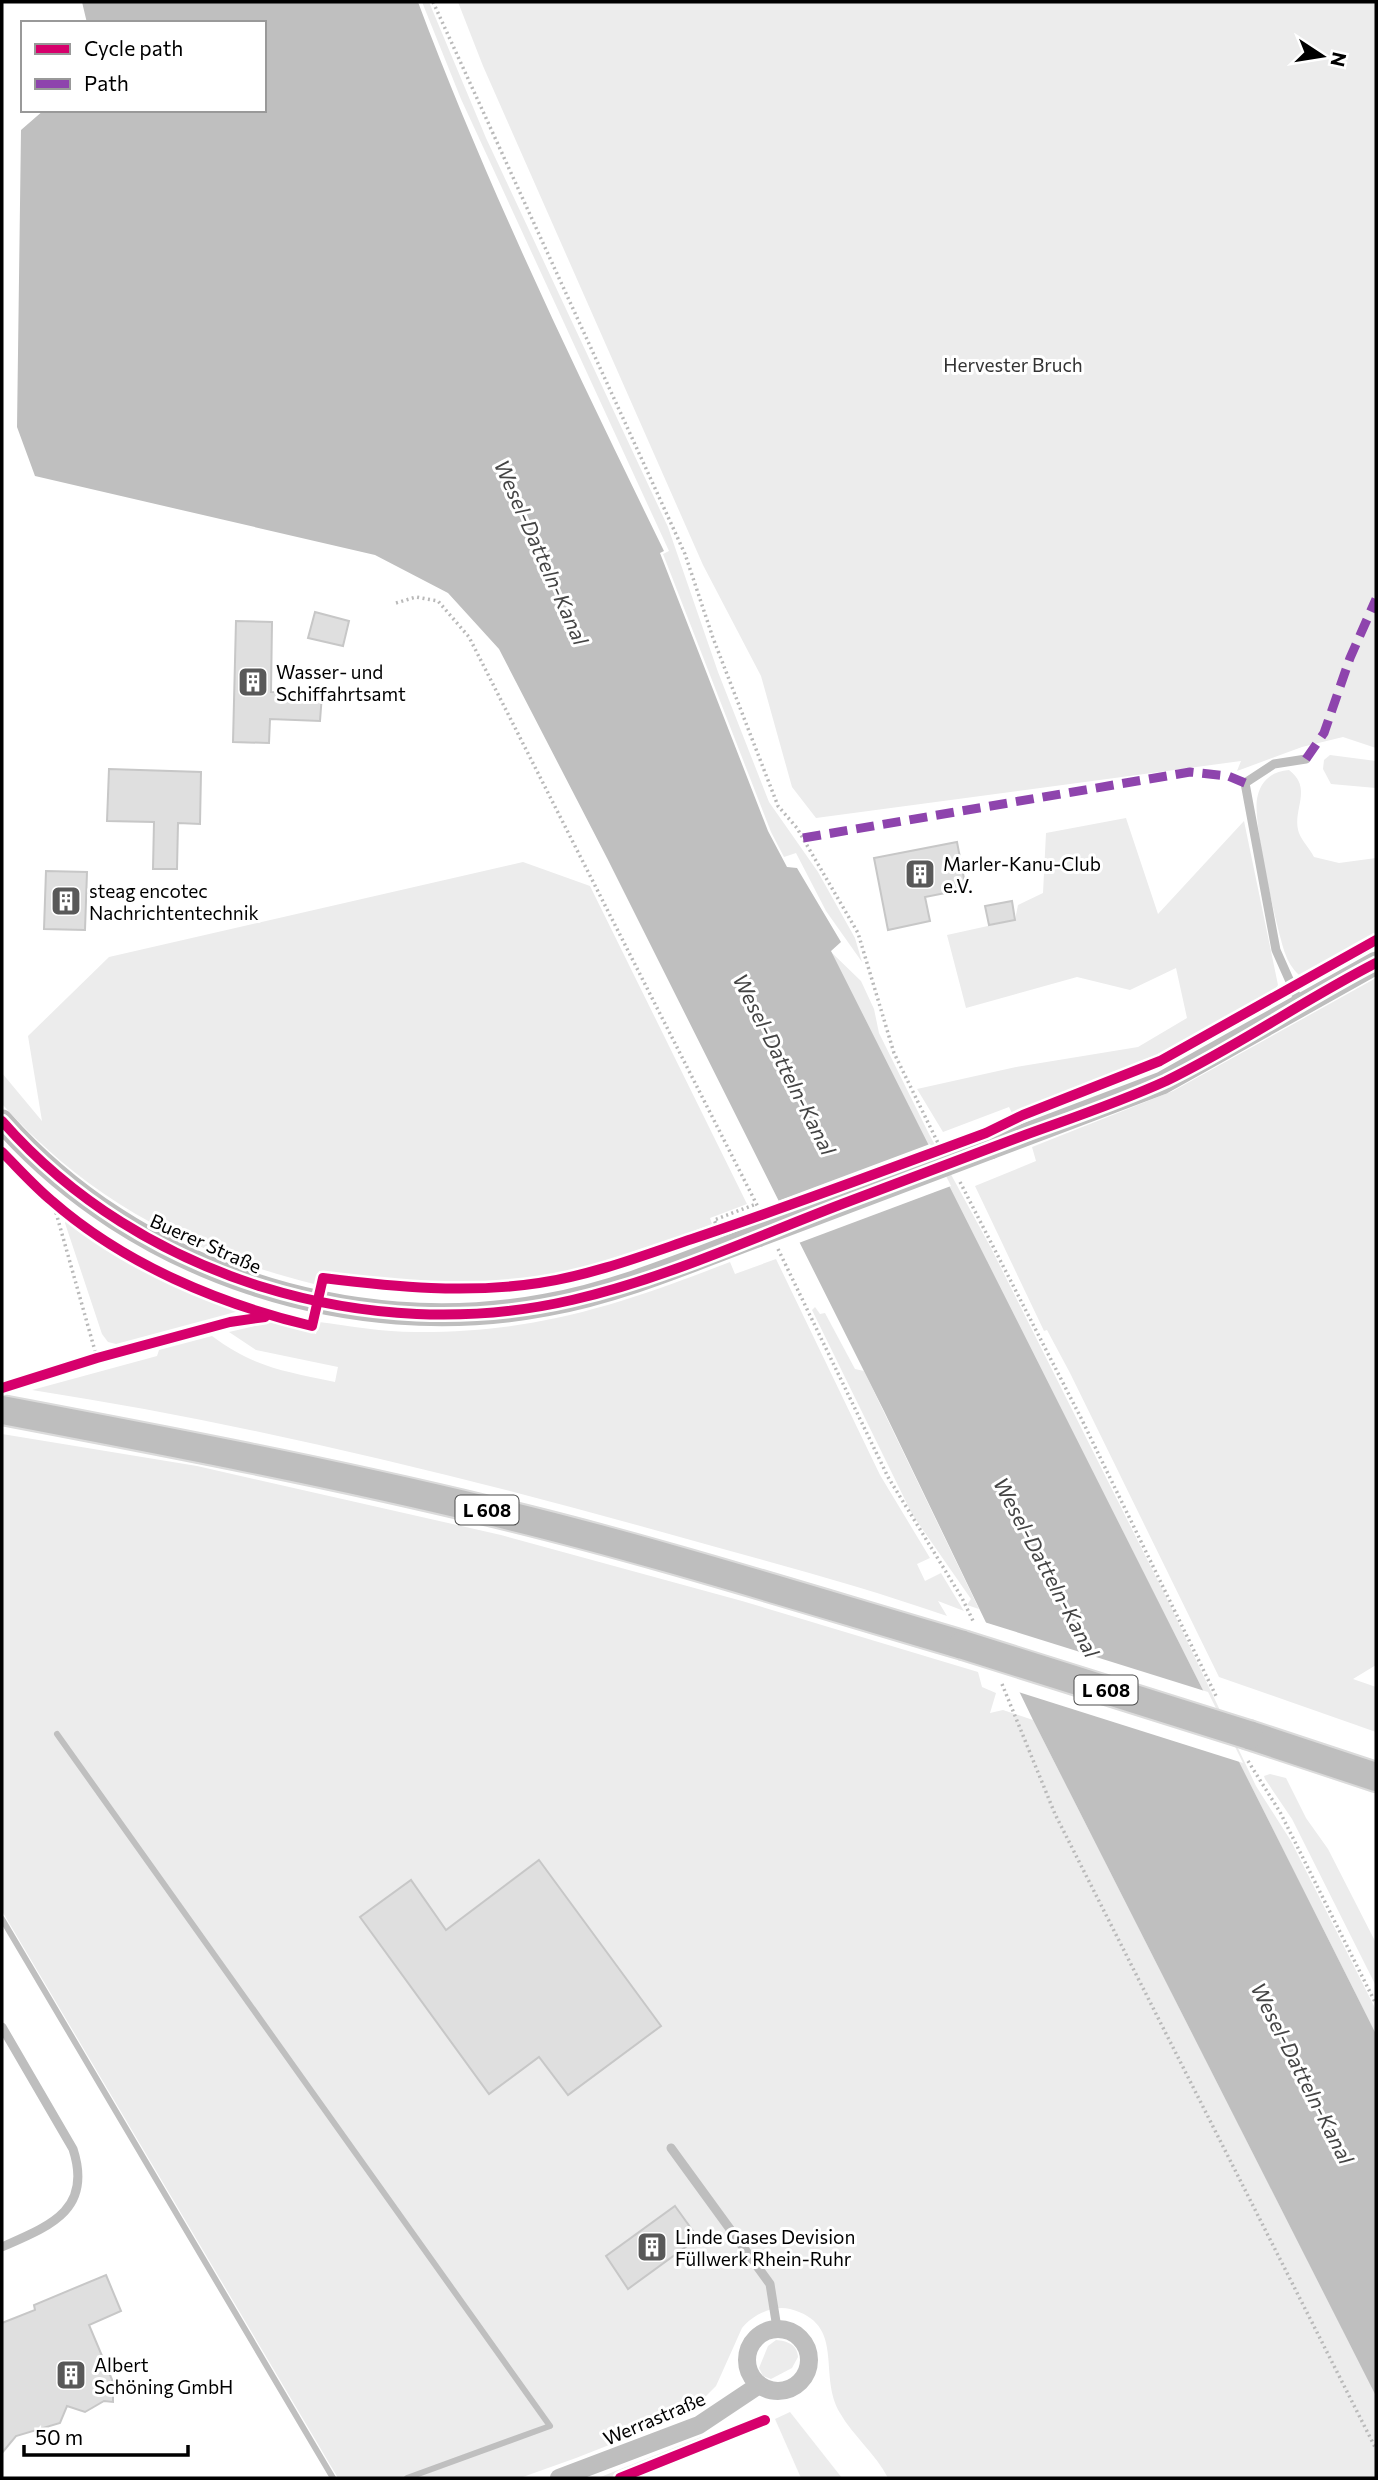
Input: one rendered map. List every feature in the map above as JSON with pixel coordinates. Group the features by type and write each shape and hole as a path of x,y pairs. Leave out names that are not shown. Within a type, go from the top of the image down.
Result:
{"main road":[{"name":"L 608","path":"2,1410 268,1460 492,1511 971,1640 1376,1777"}],"street":[{"path":"1301,1006 1376,963"},
{"name":"Buerer Straße","path":"2,1121 62,1180 135,1231 228,1276 317,1301 379,1310 450,1314 542,1306 604,1291 1161,1083 1301,1006"},
{"path":"778,2328 798,2335 805,2344 809,2365 806,2376 789,2389 779,2391 760,2385 748,2367 750,2345 766,2331 778,2328"},
{"name":"Werrastraße","path":"559,2478 699,2426 760,2385"}],"lane":[{"path":"1301,1006 1276,950 1245,783 1274,764 1306,760"},
{"path":"2,2026 74,2149 79,2168 77,2191 69,2208 47,2227 2,2247"},
{"path":"671,2148 770,2284 778,2328"}],"path":[{"path":"433,2 685,554 713,638 778,806 797,828 862,940 894,1054 945,1155"},
{"path":"396,603 416,597 438,601 468,637 757,1204 765,1231 888,1477 962,1598 971,1640"},
{"path":"958,1180 1081,1418"},
{"path":"53,1202 97,1358 230,1322 273,1317"},
{"path":"719,1230 714,1220 757,1204"},
{"path":"997,1673 1055,1814 1376,2449"}],"green space":[{"path":"422,2 429,2 486,138 668,527 718,672 769,802 818,872 855,938 862,962 826,911 796,853 784,857 771,832 663,554 669,551 461,99"},
{"name":"Hervester Bruch","path":"458,2 1376,2 1376,748 1343,737 1302,747 1237,771 1241,761 816,818 792,787 761,676 703,565 483,66"},
{"path":"1330,755 1376,761 1376,788 1331,784 1323,769 1324,760"},
{"path":"1289,770 1300,785 1297,824 1299,833 1314,857 1339,863 1376,858 1376,934 1299,975 1289,962 1281,940 1266,875 1257,811 1257,799 1264,782 1277,772"},
{"path":"1126,818 1158,914 1244,821 1278,985 1274,991 1181,1045 1012,1113 1009,1107 943,1132 917,1089 1016,1067 1138,1047 1187,1018 1176,968 1130,990 1077,977 966,1008 947,935 1015,920 1018,905 1043,893 1046,833"},
{"path":"523,862 590,886 747,1204 710,1218 712,1224 644,1249 544,1278 447,1284 319,1271 317,1284 314,1284 224,1256 143,1218 70,1169 2,1104 2,1073 42,1121 28,1036 109,957"},
{"path":"830,951 861,981 874,1009 879,1033 929,1134 991,1248 1168,1601 1256,1786 1291,1841 1376,2010 1376,2034"},
{"path":"1376,978 1376,1665 1353,1679 1376,1687 1376,1732 1219,1677 1070,1373 1047,1330 1044,1331 975,1186 1036,1161 1032,1147 1173,1091"},
{"path":"67,1217 141,1267 239,1311 116,1344 108,1342 102,1334 65,1223"},
{"path":"776,1259 880,1475 930,1558 917,1564 925,1581 941,1573 964,1611 938,1601 947,1616 841,1582 427,1470 191,1418 32,1390 157,1356 159,1350 212,1336 256,1362 335,1382 338,1367 256,1350 229,1332 272,1322 316,1334 319,1322 403,1332 499,1328 538,1322 613,1303 730,1262 735,1274"},
{"path":"815,1307 820,1314 825,1313 855,1369 864,1371 979,1609 967,1605 971,1599 912,1514 812,1310"},
{"path":"2,1434 197,1466 501,1535 742,1601 978,1672 982,1687 996,1693 990,1713 1003,1710 1033,1720 1376,2395 1376,2478 888,2478 840,2413 830,2382 825,2338 819,2326 808,2316 790,2309 776,2308 763,2312 742,2328 716,2386 683,2416 576,2458 520,2478 338,2478 2,1911"},
{"path":"1270,1774 1286,1778 1306,1818 1328,1849 1376,1943 1376,1986 1292,1819 1265,1779 1264,1776"},
{"path":"776,2340 791,2344 798,2357 792,2368 771,2379 763,2376 759,2368 768,2346"},
{"path":"790,2412 842,2478 801,2478 775,2419"},
{"path":"701,2437 703,2442 614,2478 598,2478"}],"water":[{"name":"Wesel-Datteln-Kanal","path":"82,2 418,2 503,210 664,551 660,553 768,831 787,867 797,868 841,942 831,951 1376,2034 1376,2396 1033,1720 884,1411 607,858 499,649 448,593 375,555 35,476 17,427 21,130 42,112 266,112 266,21 87,21"}],"pier":[{"path":"930,1144 951,1186 796,1244 775,1202"},
{"path":"981,1621 1208,1692 1243,1763 1015,1691"}],"building":[{"path":"315,612 349,621 343,646 308,638"},
{"name":"Wasser- und Schiffahrtsamt","path":"236,621 272,622 271,692 322,694 320,721 270,719 269,743 233,742"},
{"path":"109,769 201,772 200,824 178,823 177,869 153,869 154,822 107,821"},
{"name":"Marler-Kanu-Club e.V.","path":"957,842 966,889 925,897 930,921 888,930 874,858"},
{"name":"steag encotec Nachrichtentechnik","path":"46,871 87,872 85,930 44,929"},
{"path":"1012,901 1015,920 989,925 985,906"},
{"path":"539,1860 661,2026 568,2095 539,2057 489,2094 360,1917 411,1880 446,1930"},
{"name":"Linde Gases Devision Füllwerk Rhein-Ruhr","path":"675,2206 698,2238 628,2289 606,2256"},
{"path":"106,2275 121,2311 89,2325 113,2382 113,2402 104,2401 85,2412 67,2406 60,2423 16,2436 2,2453 2,2323 35,2310 34,2305"}],"waterway":[{"path":"57,1734 550,2426 407,2478"},
{"path":"2,1919 333,2478"}],"marked path":[{"path":"1306,759 1324,733 1350,658 1376,599"},
{"path":"803,838 1190,772 1228,776 1245,783"}],"cycle path":[{"path":"2,1152 45,1195 80,1224 141,1262 174,1279 242,1306 312,1326 323,1278 458,1289 539,1283 617,1264 803,1200 986,1133 1023,1115 1160,1061 1376,940"},
{"path":"2,1121 58,1176 121,1222 189,1259 263,1287 339,1305 417,1314 495,1312 572,1300 640,1281 1131,1096 1193,1067 1376,963"},
{"path":"2,1388 97,1358 230,1322 265,1317"},
{"path":"620,2478 765,2420"}],"place":[{"name":"Wasser- und Schiffahrtsamt","path":"253,682"},
{"name":"Marler-Kanu-Club e.V.","path":"920,874"},
{"name":"steag encotec Nachrichtentechnik","path":"66,901"},
{"name":"Linde Gases Devision Füllwerk Rhein-Ruhr","path":"652,2247"},
{"name":"Albert Schöning GmbH","path":"71,2375"}]}
